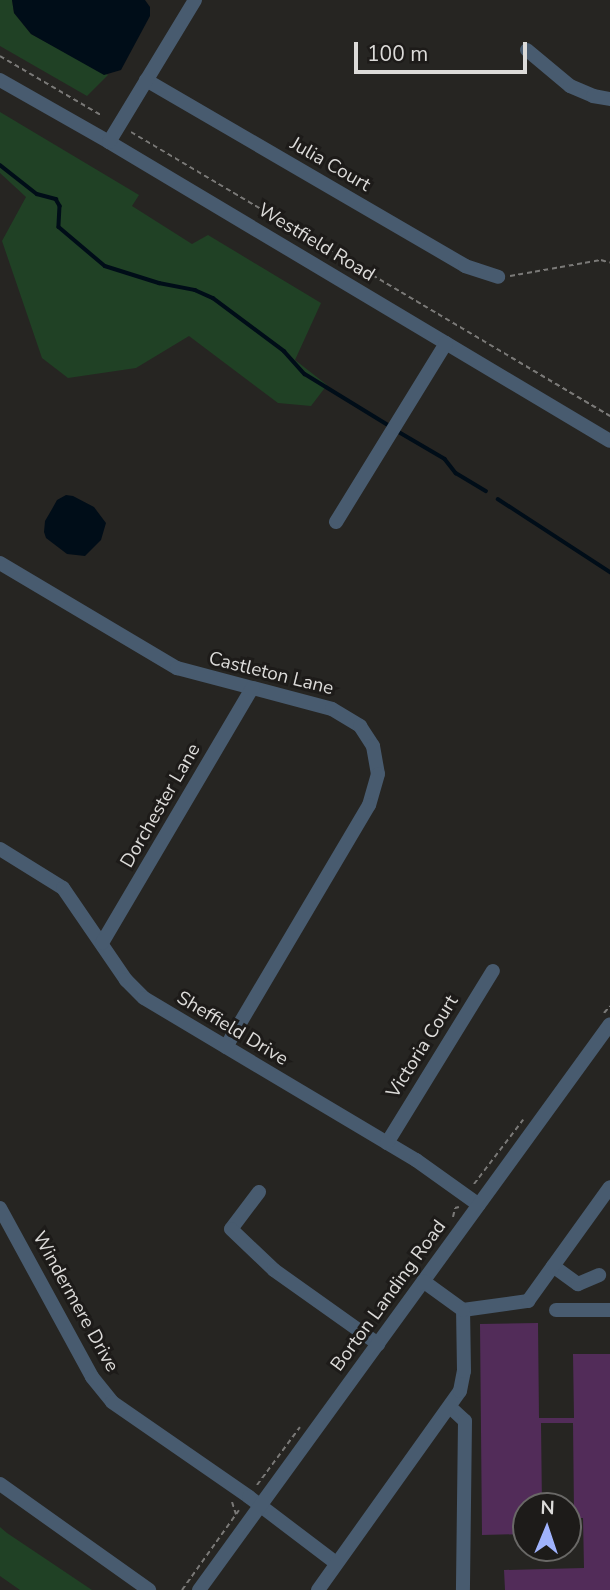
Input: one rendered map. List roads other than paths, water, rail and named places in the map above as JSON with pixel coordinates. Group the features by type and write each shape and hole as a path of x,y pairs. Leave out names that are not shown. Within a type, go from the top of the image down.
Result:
{"street":[{"path":"109,142 195,0"},
{"path":"527,50 570,86 593,96 610,99"},
{"name":"Julia Court","path":"146,79 465,266 498,277"},
{"name":"Westfield Road","path":"0,80 109,142 610,441"},
{"path":"336,522 446,343"},
{"name":"Castleton Lane","path":"0,563 177,668 332,709 354,721 373,746 378,774 369,805 226,1047"},
{"name":"Dorchester Lane","path":"102,943 252,688"},
{"name":"Sheffield Drive","path":"0,849 63,888 137,993 387,1143 479,1205"},
{"name":"Victoria Court","path":"387,1143 494,971"},
{"name":"Borton Landing Road","path":"199,1590 610,1024"},
{"path":"423,1281 463,1310 528,1301 610,1187"},
{"path":"259,1192 231,1228 274,1270 378,1344"},
{"name":"Windermere Drive","path":"0,1208 92,1377 112,1402 261,1506 336,1563"},
{"path":"553,1266 579,1284 599,1275"},
{"path":"318,1590 451,1408 463,1378 463,1310"},
{"path":"556,1310 610,1310"},
{"path":"451,1408 465,1422 463,1590"},
{"path":"0,1484 149,1590"}],"waterway":[{"path":"0,165 37,194 56,199 60,206 59,227 105,266 159,283 195,290 213,298 284,351 305,374 390,426"},
{"path":"399,432 445,459 456,473 486,491"},
{"path":"498,499 610,572"}]}
